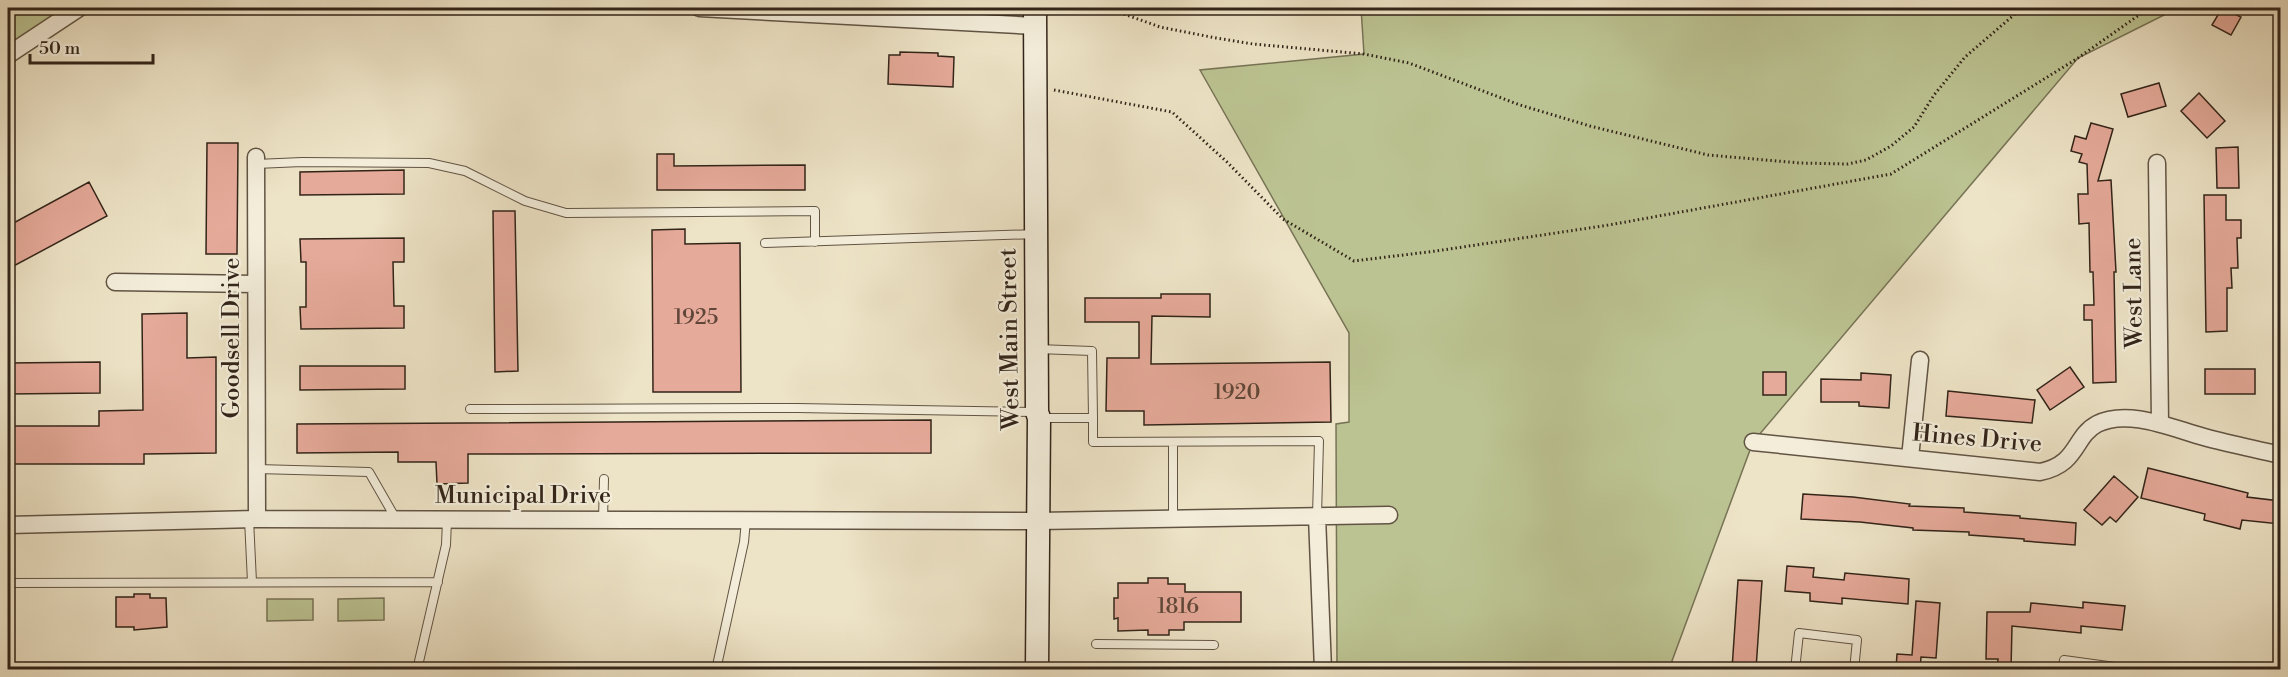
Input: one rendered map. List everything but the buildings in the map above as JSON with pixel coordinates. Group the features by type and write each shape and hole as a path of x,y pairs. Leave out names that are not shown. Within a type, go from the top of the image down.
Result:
{"main road":[{"name":"West Main Street","path":"1035,17 1037,669"}],"street":[{"path":"8,55 79,8"},
{"path":"699,8 1035,17"},
{"name":"Goodsell Drive","path":"253,519 256,469 256,160"},
{"name":"West Lane","path":"2157,163 2160,423"},
{"path":"115,282 255,284"},
{"path":"1910,458 1920,360"},
{"name":"Hines Drive","path":"1753,442 2040,472 2052,470 2068,459 2096,424 2108,419 2124,417 2160,423 2204,437 2280,455"},
{"name":"Municipal Drive","path":"8,525 253,519 1038,521 1389,514"},
{"path":"1317,516 1323,669"}],"lane":[{"path":"256,160 429,163 465,171 525,201 566,213 815,212 814,242"},
{"path":"765,243 1036,234"},
{"path":"1037,349 1092,351 1093,442 1319,441 1317,516"},
{"path":"470,409 797,408 1093,418"},
{"path":"1173,443 1173,519"},
{"path":"256,469 369,472 397,520"},
{"path":"603,520 604,479"},
{"path":"252,582 253,519"},
{"path":"716,669 747,519"},
{"path":"417,669 446,545 447,520"},
{"path":"8,583 438,582"},
{"path":"1795,669 1799,633 1857,640 1854,669"},
{"path":"1096,644 1214,645"},
{"path":"2062,669 2064,660 2115,667 2115,669"}],"path":[{"path":"1107,8 1160,27 1216,38 1253,44 1364,54 1409,63 1520,105 1590,126 1708,155 1729,155 1800,164 1848,164 1866,160 1891,146 1914,127 1934,95 1965,57 2022,8"},
{"path":"1036,87 1172,112 1227,162 1283,219 1354,261 1609,225 1891,174 2078,58 2149,8"}],"green space":[{"path":"8,8 74,8 8,55"},
{"path":"1361,8 2178,8 2078,58 1753,442 1669,669 1337,669 1336,424 1349,422 1349,333 1200,70 1364,54"},
{"path":"384,598 384,620 338,621 338,599"},
{"path":"267,599 313,599 313,620 267,621"}]}
